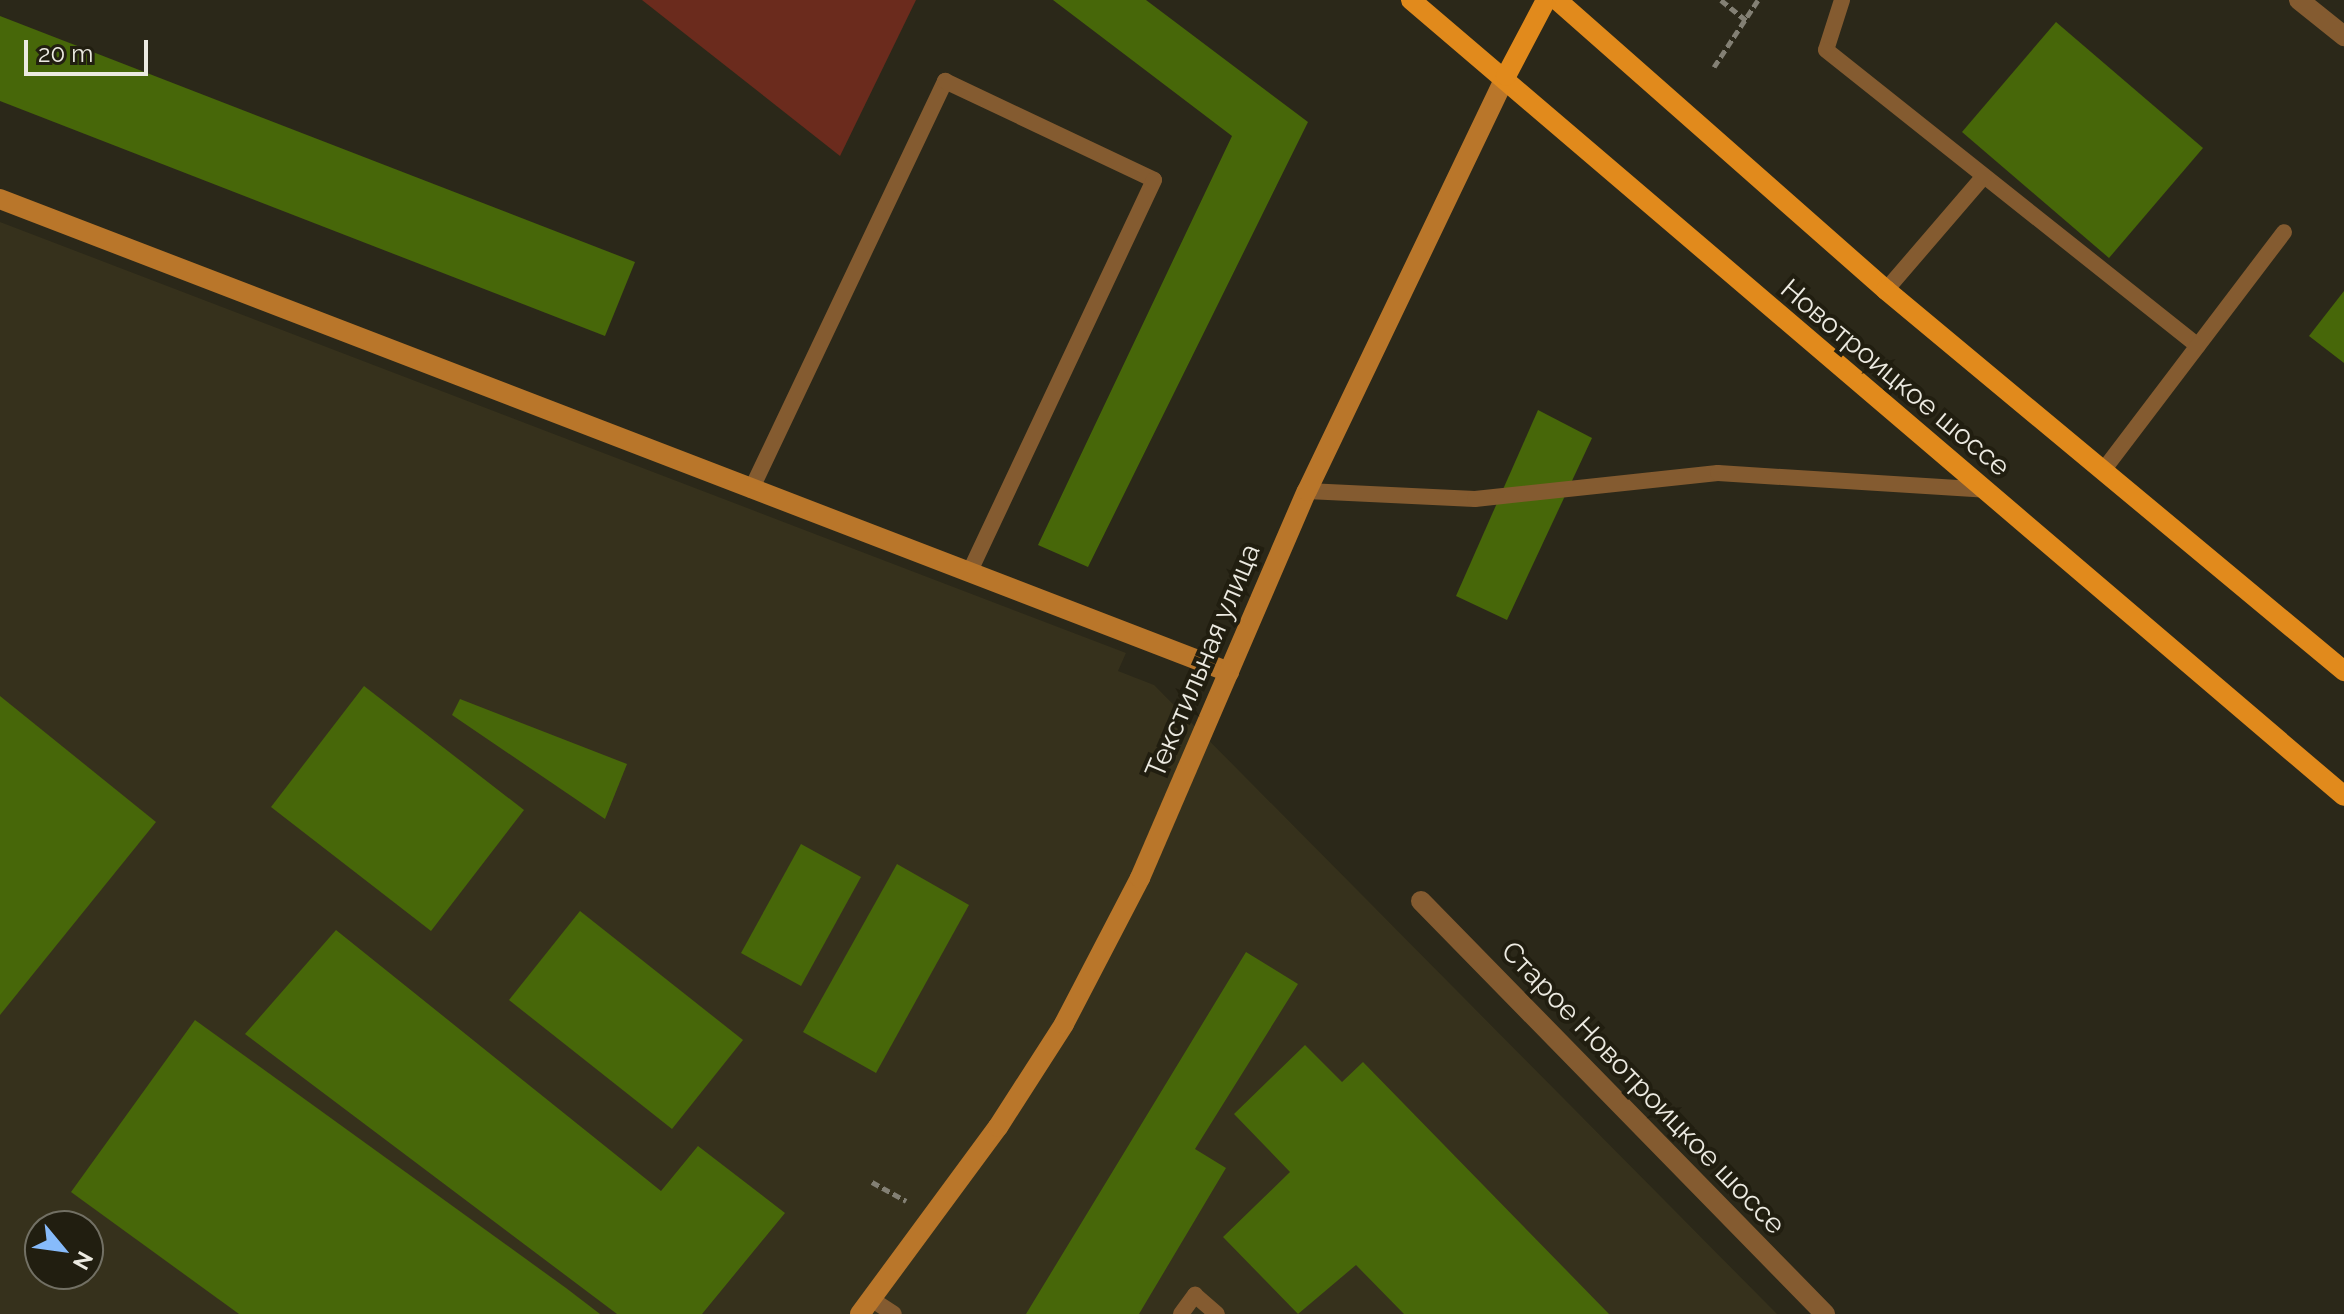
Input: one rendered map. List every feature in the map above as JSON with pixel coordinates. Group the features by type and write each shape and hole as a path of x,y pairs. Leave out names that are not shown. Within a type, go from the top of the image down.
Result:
{"main road":[{"name":"Новотроицкое шоссе","path":"1411,0 1506,76 1646,205 2344,796"},
{"name":"Текстильная улица","path":"865,1306 1064,1024 1140,878 1307,491 1506,76 1546,0"},
{"path":"1557,0 1886,290 2105,468 2344,671"},
{"path":"0,199 1229,672"}],"street":[{"path":"2299,0 2344,35"},
{"name":"Старое Новотроицкое шоссе","path":"1421,901 1825,1314"}],"lane":[{"path":"1842,0 1826,50 2198,346"},
{"path":"751,490 945,81 1154,180 970,571"},
{"path":"1886,290 1984,176"},
{"path":"2105,468 2284,232"},
{"path":"1307,491 1475,499 1718,473 1985,490"},
{"path":"1181,1314 1195,1295 1217,1314"},
{"path":"865,1306 894,1314"}],"path":[{"path":"1721,0 1749,22"},
{"path":"1714,67 1749,22 1758,0"}],"shaded area":[{"path":"642,0 916,0 840,156"},
{"path":"0,222 1126,653 1118,671 1154,685 1777,1314 0,1314"}],"building":[{"path":"1053,0 1146,0 1308,122 1088,567 1038,545 1232,136"},
{"path":"0,16 635,262 605,336 0,101"},
{"path":"2056,22 2203,148 2109,258 1962,132"},
{"path":"2344,291 2344,363 2309,336"},
{"path":"1538,410 1592,438 1507,620 1456,596"},
{"path":"364,686 524,810 431,931 271,807"},
{"path":"0,696 156,822 0,1015"},
{"path":"460,699 627,764 605,819 452,715"},
{"path":"801,844 861,877 801,986 741,953"},
{"path":"897,864 969,905 876,1073 803,1032"},
{"path":"580,911 743,1040 672,1129 509,1000"},
{"path":"336,930 661,1191 698,1146 785,1213 702,1314 617,1314 245,1034"},
{"path":"1246,952 1298,984 1195,1149 1226,1168 1139,1314 1026,1314"},
{"path":"195,1020 600,1314 239,1314 104,1216 104,1210 96,1210 71,1192"},
{"path":"1305,1045 1342,1082 1363,1062 1609,1314 1404,1314 1356,1265 1298,1314 1223,1237 1290,1172 1234,1114"}]}
